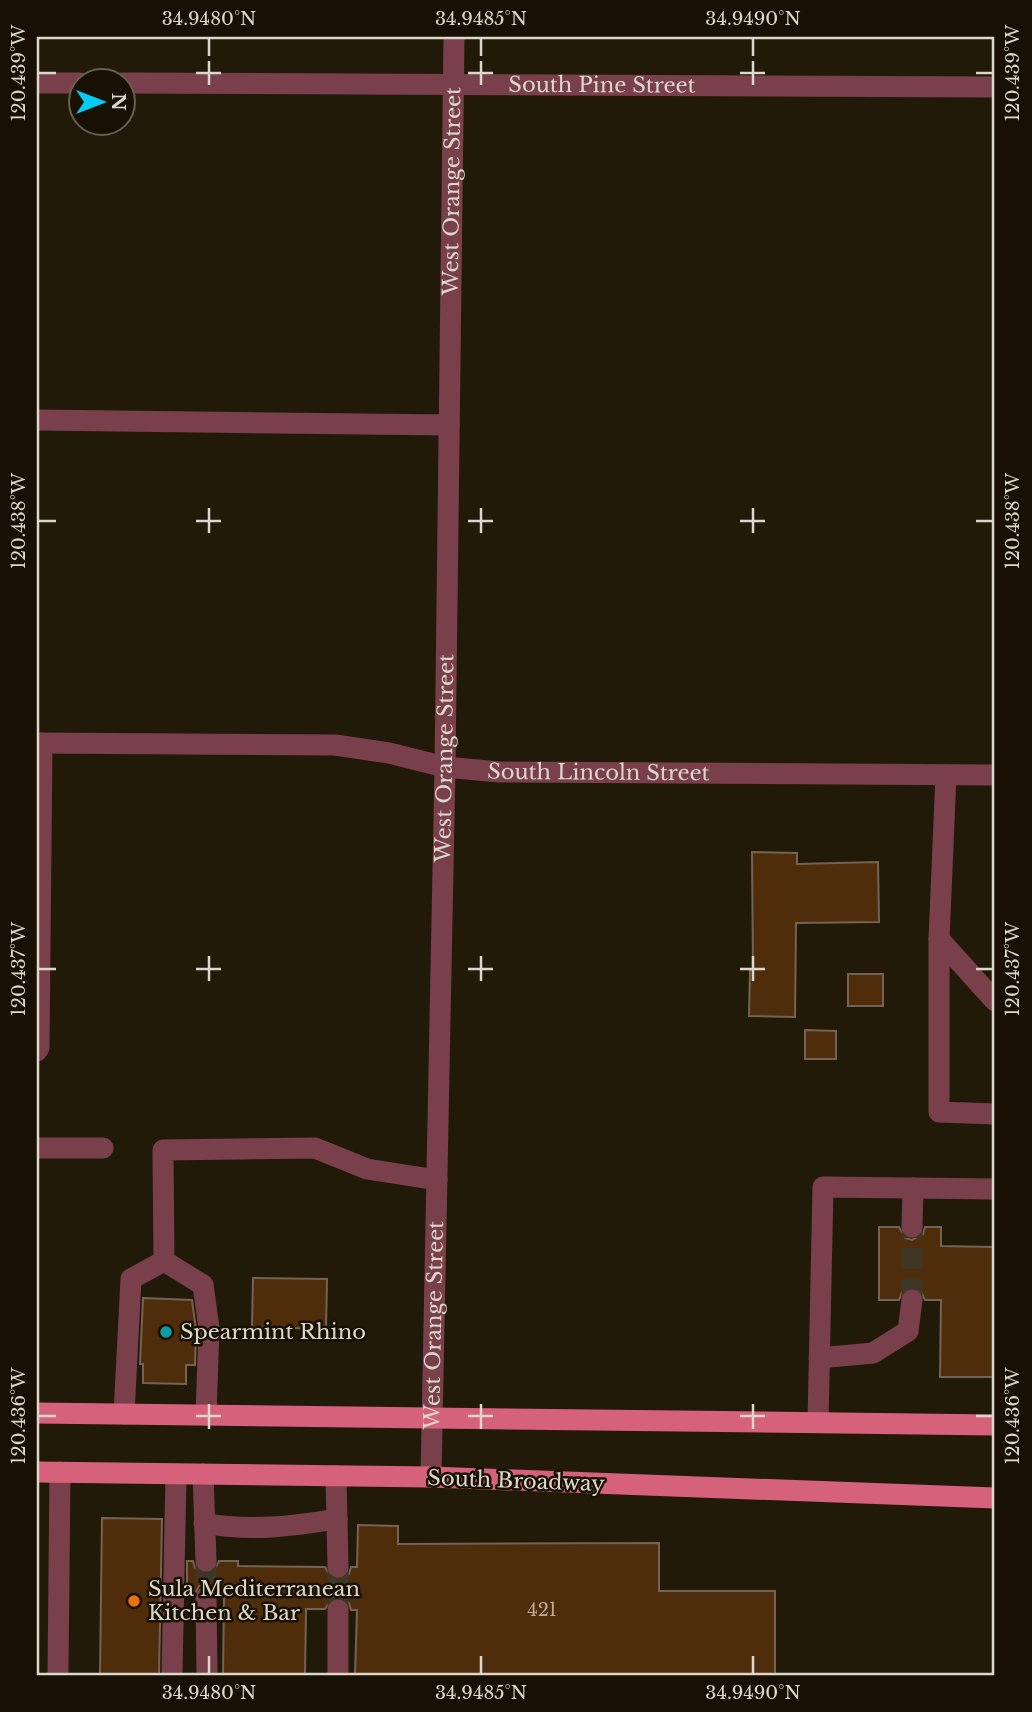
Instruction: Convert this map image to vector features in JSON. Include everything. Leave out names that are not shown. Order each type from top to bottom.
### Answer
[{"type":"main road","points":[[37,1413],[995,1424]]},
{"type":"main road","name":"South Broadway","points":[[37,1472],[430,1477],[995,1498]]},
{"type":"street","name":"West Orange Street","points":[[430,1477],[445,767],[454,37]]},
{"type":"street","points":[[37,83],[66,83]]},
{"type":"street","name":"South Pine Street","points":[[136,83],[995,87]]},
{"type":"street","points":[[37,420],[449,425]]},
{"type":"street","points":[[37,1051],[39,743]]},
{"type":"street","name":"South Lincoln Street","points":[[39,743],[335,745],[389,753],[445,767],[499,772],[995,775]]},
{"type":"street","points":[[946,775],[939,939],[939,1112],[995,1114]]},
{"type":"street","points":[[939,939],[995,1001]]},
{"type":"street","points":[[37,1148],[103,1148]]},
{"type":"street","points":[[164,1261],[163,1150],[315,1148],[367,1169],[436,1180]]},
{"type":"street","points":[[818,1422],[823,1187],[995,1189]]},
{"type":"street","points":[[912,1227],[913,1188]]},
{"type":"street","points":[[124,1414],[131,1279],[164,1261]]},
{"type":"street","points":[[164,1261],[203,1285],[209,1328],[206,1415]]},
{"type":"street","points":[[819,1358],[873,1353],[885,1346],[908,1331],[912,1300]]},
{"type":"street","points":[[58,1675],[60,1472]]},
{"type":"street","points":[[172,1675],[177,1474]]},
{"type":"street","points":[[203,1474],[206,1561]]},
{"type":"street","points":[[336,1476],[338,1567]]},
{"type":"street","points":[[204,1523],[228,1528],[289,1527],[337,1519]]},
{"type":"street","points":[[206,1597],[207,1675]]},
{"type":"street","points":[[338,1609],[338,1675]]},
{"type":"building","points":[[752,852],[797,853],[797,864],[878,862],[879,922],[796,923],[795,1017],[749,1016],[750,970],[753,970]]},
{"type":"building","points":[[848,974],[883,974],[883,1006],[848,1006]]},
{"type":"building","points":[[805,1030],[836,1031],[836,1059],[805,1059]]},
{"type":"building","points":[[879,1227],[899,1227],[905,1238],[912,1240],[923,1234],[925,1227],[941,1227],[941,1246],[995,1247],[995,1377],[940,1377],[941,1300],[925,1300],[920,1290],[913,1287],[902,1292],[899,1300],[879,1300]]},
{"type":"building","points":[[253,1278],[327,1279],[326,1329],[252,1327]]},
{"type":"building","name":"Spearmint Rhino","points":[[143,1298],[192,1300],[196,1329],[195,1365],[186,1365],[186,1384],[143,1383],[143,1364],[140,1364]]},
{"type":"building","points":[[102,1518],[162,1519],[159,1675],[100,1675]]},
{"type":"building","points":[[358,1525],[398,1526],[398,1544],[659,1543],[659,1591],[775,1591],[775,1675],[355,1675],[357,1610],[351,1610],[349,1603],[339,1597],[331,1599],[325,1609],[306,1609],[305,1675],[223,1675],[224,1597],[219,1597],[217,1590],[207,1584],[199,1586],[193,1597],[187,1597],[187,1561],[193,1561],[195,1568],[206,1574],[213,1572],[219,1561],[238,1561],[238,1566],[325,1567],[331,1578],[339,1580],[349,1574],[351,1567],[357,1567]]},
{"type":"tunnel","points":[[912,1227],[912,1300]]},
{"type":"tunnel","points":[[206,1561],[206,1597]]},
{"type":"tunnel","points":[[338,1567],[338,1610]]},
{"type":"place","name":"Spearmint Rhino","points":[[166,1332]]},
{"type":"place","name":"Sula Mediterranean Kitchen & Bar","points":[[134,1601]]}]
